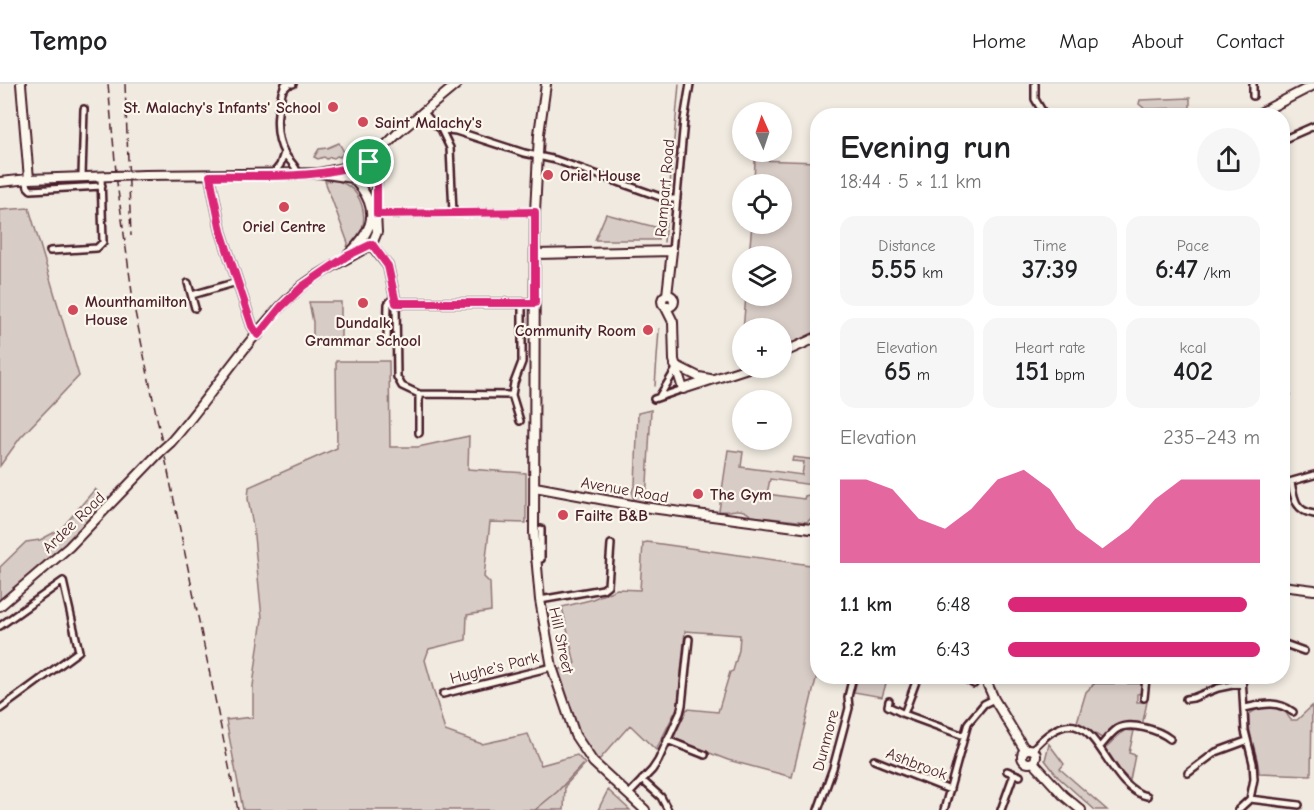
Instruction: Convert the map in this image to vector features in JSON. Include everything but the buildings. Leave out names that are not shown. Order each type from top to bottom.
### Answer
[{"type":"main road","points":[[21,84],[28,179]]},
{"type":"main road","points":[[369,162],[423,111],[457,84]]},
{"type":"main road","points":[[366,235],[388,266],[395,300],[535,303],[535,212],[540,117],[546,84]]},
{"type":"main road","points":[[1269,108],[1314,85]]},
{"type":"main road","points":[[0,182],[82,176],[319,173],[369,162],[377,169],[378,177],[375,195],[377,232],[372,244],[347,256]]},
{"type":"main road","points":[[353,178],[356,165]]},
{"type":"main road","points":[[319,173],[353,178],[360,186],[371,210],[370,226],[366,235],[347,256]]},
{"type":"main road","points":[[210,176],[221,231],[252,326],[258,335]]},
{"type":"main road","points":[[360,186],[371,186],[378,177]]},
{"type":"main road","points":[[536,254],[672,251]]},
{"type":"main road","name":"Rampart Road","points":[[672,251],[667,295],[663,297],[662,302],[670,306],[676,367]]},
{"type":"main road","name":"Ardee Road","points":[[0,606],[77,540],[171,442],[213,387],[281,307],[303,286],[347,256]]},
{"type":"main road","name":"Hill Street","points":[[535,303],[535,560],[552,667],[565,710],[577,738],[593,762],[641,809]]},
{"type":"main road","points":[[792,349],[810,341]]},
{"type":"main road","points":[[676,367],[711,380]]},
{"type":"main road","points":[[676,367],[683,389],[732,373]]},
{"type":"main road","points":[[535,471],[543,484],[552,490]]},
{"type":"main road","name":"Avenue Road","points":[[535,487],[643,507],[810,529]]},
{"type":"main road","points":[[1290,587],[1314,590]]},
{"type":"main road","points":[[987,684],[994,699],[1029,750],[1036,755],[1033,762],[1063,795],[1081,810]]},
{"type":"street","points":[[293,84],[284,87],[279,105],[278,129],[284,153],[297,169],[298,174]]},
{"type":"street","name":"Rampart Road","points":[[672,251],[671,199],[690,84]]},
{"type":"street","points":[[1035,84],[1035,99],[1040,108]]},
{"type":"street","points":[[1253,84],[1253,96]]},
{"type":"street","points":[[82,176],[84,109]]},
{"type":"street","points":[[423,111],[441,129],[450,148],[453,213]]},
{"type":"street","points":[[1290,136],[1314,126]]},
{"type":"street","points":[[441,129],[456,131],[524,153],[538,155],[671,199]]},
{"type":"street","points":[[271,175],[280,165],[284,153]]},
{"type":"street","points":[[50,251],[101,246],[103,242],[101,176]]},
{"type":"street","points":[[28,179],[28,188],[31,190],[102,186]]},
{"type":"street","points":[[377,214],[535,212]]},
{"type":"street","points":[[192,295],[237,282]]},
{"type":"street","points":[[188,283],[195,308]]},
{"type":"street","points":[[381,342],[387,341],[388,304],[395,300],[398,382],[402,386],[419,394],[512,395]]},
{"type":"street","points":[[520,421],[512,395],[522,362],[522,303]]},
{"type":"street","points":[[676,367],[672,377],[657,398],[683,389]]},
{"type":"street","points":[[419,394],[419,433]]},
{"type":"street","points":[[1313,513],[1305,512],[1296,504],[1291,482],[1314,475]]},
{"type":"street","points":[[535,560],[541,559],[541,529]]},
{"type":"street","points":[[540,600],[603,589],[608,585],[611,544]]},
{"type":"street","points":[[0,626],[63,581],[79,651],[0,710]]},
{"type":"street","points":[[628,795],[658,761],[682,705],[689,639]]},
{"type":"street","points":[[1290,644],[1304,651]]},
{"type":"street","name":"Hughe's Park","points":[[443,694],[552,667]]},
{"type":"street","name":"Dunmore","points":[[818,810],[833,768],[849,708],[848,697],[851,684]]},
{"type":"street","points":[[904,714],[915,684]]},
{"type":"street","points":[[1144,698],[1145,684]]},
{"type":"street","points":[[1186,699],[1193,699],[1230,684]]},
{"type":"street","points":[[1238,810],[1250,799],[1253,790],[1253,763],[1246,741],[1242,684]]},
{"type":"street","name":"Ashbrook","points":[[944,810],[964,736],[974,715],[984,704],[994,699]]},
{"type":"street","points":[[889,701],[888,706],[904,714],[964,736]]},
{"type":"street","points":[[1245,708],[1274,704],[1284,705],[1293,712]]},
{"type":"street","points":[[1029,750],[1062,725],[1071,725],[1081,730],[1100,747],[1125,782],[1136,792],[1147,796]]},
{"type":"street","points":[[1100,747],[1119,728],[1127,726],[1156,732],[1170,739]]},
{"type":"street","points":[[668,740],[705,755]]},
{"type":"street","points":[[1188,773],[1216,752],[1246,741]]},
{"type":"street","name":"Ashbrook","points":[[874,760],[950,790]]},
{"type":"street","points":[[1002,810],[1017,775],[1007,771]]},
{"type":"street","points":[[642,780],[661,797],[668,810]]},
{"type":"street","points":[[1250,799],[1299,805]]},
{"type":"shaded area","points":[[1190,98],[1190,108],[1144,108],[1139,104],[1140,100]]},
{"type":"shaded area","points":[[339,143],[344,152],[340,157],[318,159],[314,157],[319,149]]},
{"type":"shaded area","points":[[755,162],[810,162],[810,334],[792,343],[792,318],[744,318],[745,306],[792,306],[792,246],[750,246],[751,234],[792,234],[792,174],[754,174]]},
{"type":"shaded area","points":[[325,181],[338,181],[349,186],[357,195],[362,206],[364,217],[362,229],[357,240],[347,248],[348,243]]},
{"type":"shaded area","points":[[29,208],[79,376],[20,438],[0,466],[0,210]]},
{"type":"shaded area","points":[[606,214],[659,228],[658,240],[595,240]]},
{"type":"shaded area","points":[[309,302],[341,302],[341,340],[313,340],[313,322]]},
{"type":"shaded area","points":[[336,361],[389,361],[390,447],[418,447],[469,436],[468,469],[526,473],[526,523],[490,522],[484,577],[490,583],[491,611],[467,615],[466,640],[429,649],[425,660],[445,731],[482,744],[528,734],[541,765],[577,755],[585,764],[565,786],[564,810],[243,810],[226,720],[253,717],[253,686],[262,618],[253,526],[248,499],[249,487],[337,448]]},
{"type":"shaded area","points":[[651,410],[646,502],[636,501],[632,493],[635,484],[638,413]]},
{"type":"shaded area","points":[[728,450],[743,452],[741,467],[802,475],[804,462],[792,461],[793,457],[810,459],[810,485],[770,479],[767,494],[804,499],[809,495],[810,519],[807,522],[751,516],[739,510],[719,511]]},
{"type":"shaded area","points":[[95,489],[107,501],[82,530],[0,600],[0,567],[26,542],[40,540],[61,529]]},
{"type":"shaded area","points":[[643,543],[810,565],[810,684],[815,684],[792,777],[728,760],[673,739],[687,709],[718,712],[739,650],[740,635],[685,631],[678,706],[656,750],[630,725],[599,760],[591,753],[578,732],[558,670],[575,664],[562,607],[590,600],[617,589],[640,590]]},
{"type":"shaded area","points":[[856,684],[886,684],[882,697],[854,692]]},
{"type":"shaded area","points":[[1094,684],[1143,684],[1142,693],[1137,694],[1137,702],[1147,702],[1142,726],[1120,725],[1103,739],[1077,722],[1086,692]]},
{"type":"shaded area","points":[[1277,706],[1285,711],[1291,720],[1297,720],[1312,706],[1311,775],[1259,773],[1249,714],[1262,708]]},
{"type":"shaded area","points":[[1125,730],[1134,731],[1129,753],[1135,755],[1130,780],[1122,773],[1105,748]]},
{"type":"shaded area","points":[[1049,744],[1064,764],[1060,769],[1107,810],[1095,810],[1058,777],[1045,760]]},
{"type":"shaded area","points":[[608,790],[630,810],[598,810]]},
{"type":"waterway","points":[[669,196],[679,84]]},
{"type":"waterway","points":[[664,242],[668,201]]},
{"type":"waterway","points":[[655,386],[659,329]]},
{"type":"waterway","points":[[535,810],[557,792],[582,765]]},
{"type":"railway","points":[[108,84],[117,183],[134,307],[238,810]]},
{"type":"railway","points":[[125,84],[131,236]]},
{"type":"place","name":"St. Malachy's Infants' School","points":[[333,107]]},
{"type":"place","name":"Saint Malachy's","points":[[363,122]]},
{"type":"place","name":"Oriel House","points":[[548,175]]},
{"type":"place","name":"Oriel Centre","points":[[284,207]]},
{"type":"place","name":"Dundalk Grammar School","points":[[363,303]]},
{"type":"place","name":"Mounthamilton House","points":[[73,310]]},
{"type":"place","name":"Community Room","points":[[648,330]]},
{"type":"place","name":"The Gym","points":[[698,494]]},
{"type":"place","name":"Failte B&B","points":[[563,515]]},
{"type":"route","points":[[369,162],[375,166],[378,173],[375,195],[377,214],[535,212],[535,303],[396,303],[388,266],[372,244],[347,256],[303,286],[281,307],[258,335],[252,326],[222,234],[210,176],[319,173],[369,162]]}]
